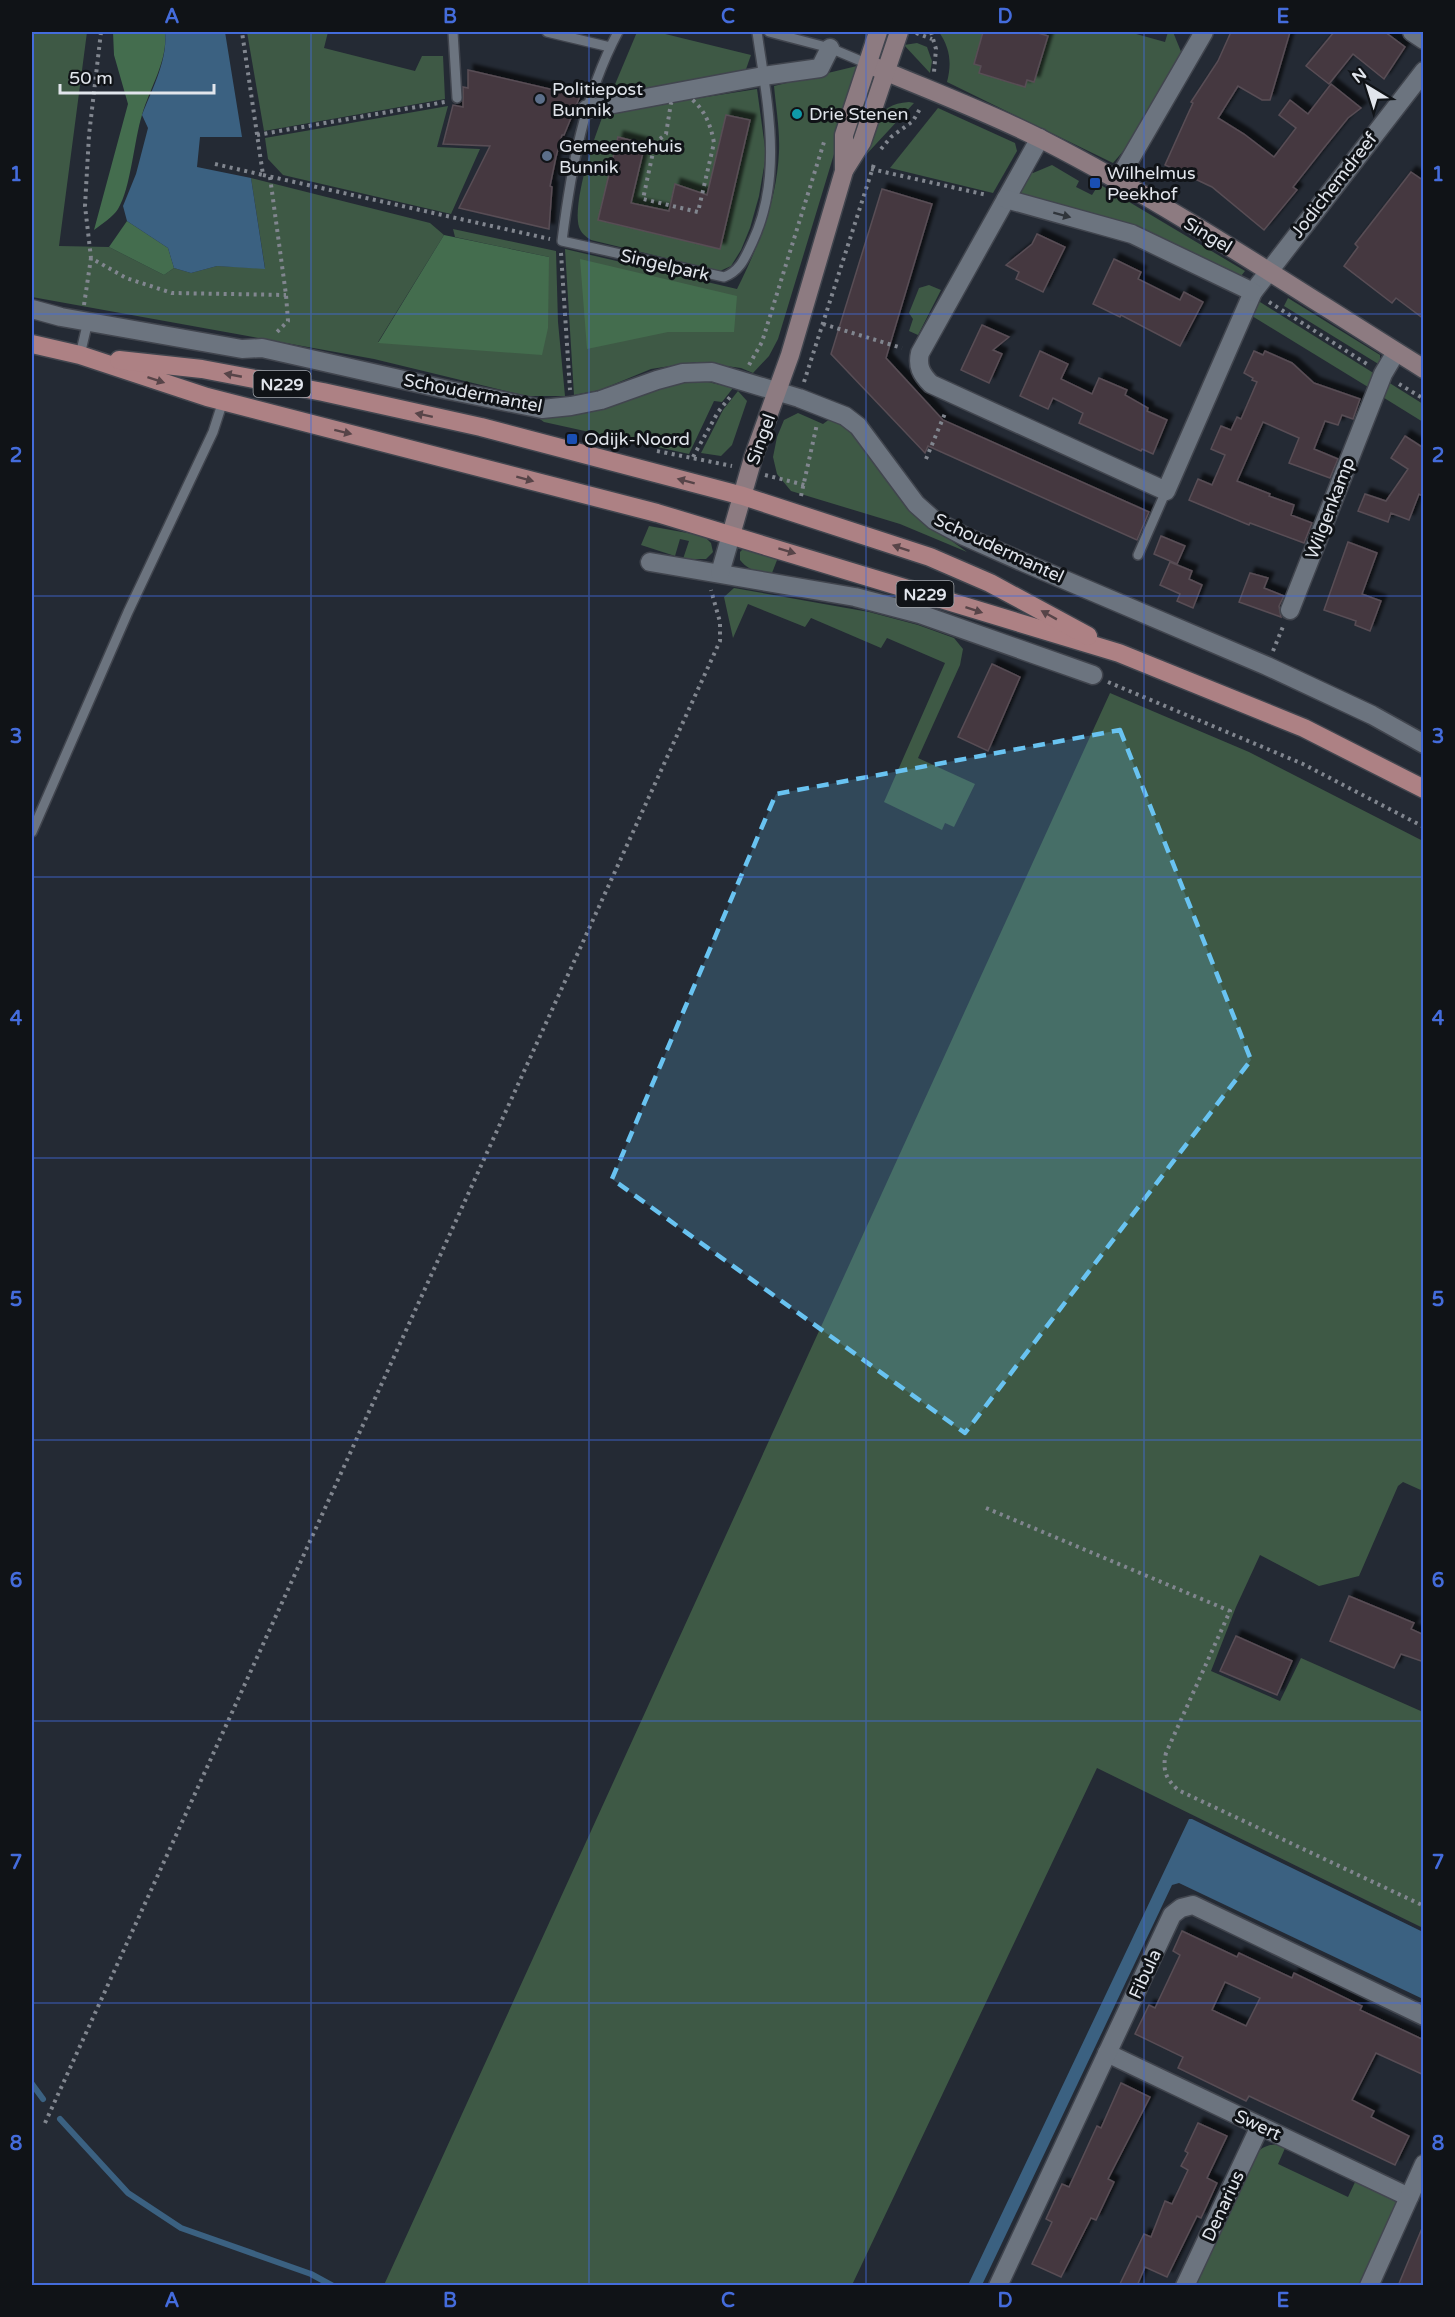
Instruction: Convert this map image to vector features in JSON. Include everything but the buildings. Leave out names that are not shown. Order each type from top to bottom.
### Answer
[{"type":"main road","name":"Schoudermantel","points":[[32,344],[80,356],[223,401],[731,535],[1119,653],[1304,728],[1424,789]]},
{"type":"main road","name":"Schoudermantel","points":[[80,356],[202,369],[323,392],[481,427],[743,496],[940,562],[990,583],[1119,653]]},
{"type":"street","name":"Singel","points":[[844,171],[844,135],[878,32]]},
{"type":"street","name":"Singel","points":[[731,535],[750,471],[778,392],[844,171],[862,142],[899,32]]},
{"type":"street","points":[[1118,180],[1201,32]]},
{"type":"street","points":[[1412,32],[1424,40]]},
{"type":"street","points":[[587,109],[763,76],[820,68],[830,48]]},
{"type":"street","name":"Singel","points":[[868,64],[1040,138],[1118,180],[1424,369]]},
{"type":"street","name":"Jodichemdreef","points":[[1268,271],[1424,71]]},
{"type":"street","points":[[1040,138],[920,352],[918,361],[923,377],[931,384],[1166,491],[1253,292],[1268,271]]},
{"type":"street","name":"Singel","points":[[1006,199],[1132,234],[1253,292]]},
{"type":"street","name":"Schoudermantel","points":[[32,309],[85,321],[242,349],[262,348],[542,409],[601,400],[683,373],[712,372],[799,398],[845,416],[858,426],[916,504],[934,520],[1025,563],[1267,666],[1372,715],[1424,744]]},
{"type":"street","name":"Wilgenkamp","points":[[1290,610],[1383,374],[1396,352]]},
{"type":"street","points":[[714,572],[731,535]]},
{"type":"street","points":[[650,562],[830,592],[920,614],[1093,675]]},
{"type":"street","name":"Fibula","points":[[1006,2283],[1107,2053],[1172,1915],[1181,1908],[1193,1905],[1424,2016]]},
{"type":"street","name":"Swert","points":[[1107,2053],[1409,2197]]},
{"type":"street","name":"Denarius","points":[[1185,2286],[1260,2126]]},
{"type":"street","points":[[1369,2286],[1424,2164]]},
{"type":"lane","points":[[453,32],[457,98]]},
{"type":"lane","points":[[546,32],[610,47]]},
{"type":"lane","points":[[562,241],[576,150],[587,109],[610,47],[618,32]]},
{"type":"lane","name":"Singelpark","points":[[562,241],[714,276],[724,277],[740,267],[754,238],[768,192],[771,167],[771,138],[757,32]]},
{"type":"lane","points":[[769,32],[807,36],[868,64]]},
{"type":"lane","points":[[80,356],[85,321]]},
{"type":"lane","points":[[32,832],[128,612],[213,432],[223,401]]},
{"type":"lane","points":[[1138,555],[1166,491]]},
{"type":"path","points":[[85,321],[91,258],[85,206],[89,135],[101,32]]},
{"type":"path","points":[[242,32],[263,175]]},
{"type":"path","points":[[912,32],[932,39]]},
{"type":"path","points":[[880,150],[891,137],[913,121],[928,90],[937,59],[931,32]]},
{"type":"path","points":[[680,92],[700,106],[714,143],[698,212],[643,199],[655,143],[666,134],[671,103],[680,92]]},
{"type":"path","points":[[257,135],[444,103],[457,98]]},
{"type":"path","points":[[693,458],[718,412],[740,381],[762,342],[827,131]]},
{"type":"path","points":[[799,398],[871,169],[876,160]]},
{"type":"path","points":[[215,164],[562,241],[571,406]]},
{"type":"path","points":[[871,169],[1006,199]]},
{"type":"path","points":[[262,348],[288,321],[270,176]]},
{"type":"path","points":[[91,258],[126,278],[172,293],[286,295]]},
{"type":"path","points":[[1253,292],[1424,399]]},
{"type":"path","points":[[823,324],[920,352]]},
{"type":"path","points":[[926,459],[954,394]]},
{"type":"path","points":[[649,449],[805,485]]},
{"type":"path","points":[[45,2123],[720,641],[720,622],[710,586],[714,572]]},
{"type":"path","points":[[1267,666],[1290,610]]},
{"type":"path","points":[[1093,675],[1304,764],[1424,827]]},
{"type":"path","points":[[986,1508],[1230,1611],[1166,1753],[1163,1765],[1170,1782],[1178,1790],[1424,1906]]},
{"type":"highlighted area","points":[[1120,730],[1251,1060],[965,1433],[612,1179],[776,794]]},
{"type":"green space","points":[[32,32],[87,32],[59,246],[109,247],[164,275],[174,268],[191,273],[217,266],[265,268],[251,178],[430,223],[444,235],[378,342],[549,257],[455,237],[453,229],[556,251],[558,322],[565,396],[527,396],[374,359],[32,297]]},
{"type":"green space","points":[[113,32],[165,32],[165,43],[161,64],[142,115],[122,200],[113,215],[94,230],[128,104],[114,55]]},
{"type":"green space","points":[[247,32],[328,32],[324,48],[415,71],[422,56],[443,56],[445,99],[264,131]]},
{"type":"green space","points":[[637,32],[657,32],[751,55],[745,72],[611,94]]},
{"type":"green space","points":[[939,32],[1129,32],[1165,42],[1168,32],[1173,32],[1182,54],[1125,149],[1113,163],[947,82],[949,56],[946,44]]},
{"type":"green space","points":[[917,43],[927,47],[932,61],[930,73],[904,45]]},
{"type":"green space","points":[[861,65],[778,339],[769,356],[753,373],[741,368],[696,362],[651,369],[600,390],[574,395],[565,249],[737,289],[759,240],[775,188],[779,144],[774,86]]},
{"type":"green space","points":[[757,89],[766,155],[759,196],[750,228],[731,266],[720,271],[591,240],[582,233],[578,216],[581,187],[604,113]]},
{"type":"green space","points":[[914,103],[863,158],[872,129],[881,113],[897,104]]},
{"type":"green space","points":[[448,106],[437,147],[480,149],[451,214],[283,175],[268,159],[265,138]]},
{"type":"green space","points":[[938,108],[1015,143],[1017,151],[993,193],[890,168]]},
{"type":"green space","points":[[1052,165],[1079,181],[1076,187],[1092,195],[1099,184],[1245,271],[1241,276],[1237,276],[1019,194],[1030,172],[1033,173]]},
{"type":"green space","points":[[127,221],[168,248],[174,268],[164,275],[109,247]]},
{"type":"green space","points":[[444,235],[549,257],[548,328],[542,355],[378,343]]},
{"type":"green space","points":[[580,259],[737,296],[734,332],[668,332],[587,349]]},
{"type":"green space","points":[[929,285],[941,290],[918,335],[909,331],[913,319],[909,313],[919,288]]},
{"type":"green space","points":[[1288,298],[1380,355],[1380,365],[1284,306]]},
{"type":"green space","points":[[1260,302],[1375,374],[1368,387],[1252,316]]},
{"type":"green space","points":[[700,380],[733,388],[722,402],[714,401],[689,454],[544,422],[537,417],[574,414],[664,386]]},
{"type":"green space","points":[[1388,382],[1423,404],[1423,422],[1381,396]]},
{"type":"green space","points":[[738,391],[747,401],[732,445],[721,456],[701,453],[723,410]]},
{"type":"green space","points":[[798,413],[823,424],[831,418],[850,431],[910,511],[967,552],[900,524],[791,491],[777,474],[773,457],[777,437],[784,420]]},
{"type":"green space","points":[[649,526],[704,536],[711,543],[713,552],[706,559],[683,559],[689,541],[680,539],[675,556],[641,545]]},
{"type":"green space","points":[[744,548],[779,555],[772,573],[758,572],[743,563],[740,560],[740,552]]},
{"type":"green space","points":[[734,588],[869,612],[918,625],[954,638],[963,649],[960,665],[918,758],[975,784],[954,827],[945,823],[942,830],[884,802],[945,663],[887,638],[881,648],[811,618],[805,627],[748,604],[733,638],[724,597]]},
{"type":"green space","points":[[1110,693],[1249,752],[1423,841],[1423,1491],[1403,1482],[1398,1486],[1359,1576],[1319,1586],[1260,1555],[1236,1607],[1211,1671],[1280,1701],[1301,1658],[1423,1712],[1423,1928],[1097,1768],[852,2285],[384,2285]]},
{"type":"green space","points":[[1279,2144],[1286,2146],[1278,2164],[1348,2197],[1356,2180],[1399,2202],[1362,2285],[1194,2286],[1254,2158],[1264,2147]]},
{"type":"water","points":[[165,32],[225,32],[242,137],[200,137],[197,167],[251,178],[265,269],[217,266],[191,273],[174,268],[168,248],[127,221],[123,206],[136,174],[148,128],[142,115],[162,64]]},
{"type":"water","points":[[1189,1819],[1423,1932],[1423,1999],[1179,1883],[1172,1885],[982,2285],[968,2285]]},
{"type":"waterway","points":[[32,2084],[43,2099]]},
{"type":"waterway","points":[[60,2119],[128,2193],[181,2228],[311,2274],[333,2286]]},
{"type":"place","name":"Politiepost Bunnik","points":[[540,99]]},
{"type":"place","name":"Drie Stenen","points":[[797,114]]},
{"type":"place","name":"Gemeentehuis Bunnik","points":[[547,156]]},
{"type":"place","name":"Wilhelmus Peekhof","points":[[1095,183]]},
{"type":"place","name":"Odijk-Noord","points":[[572,439]]}]
